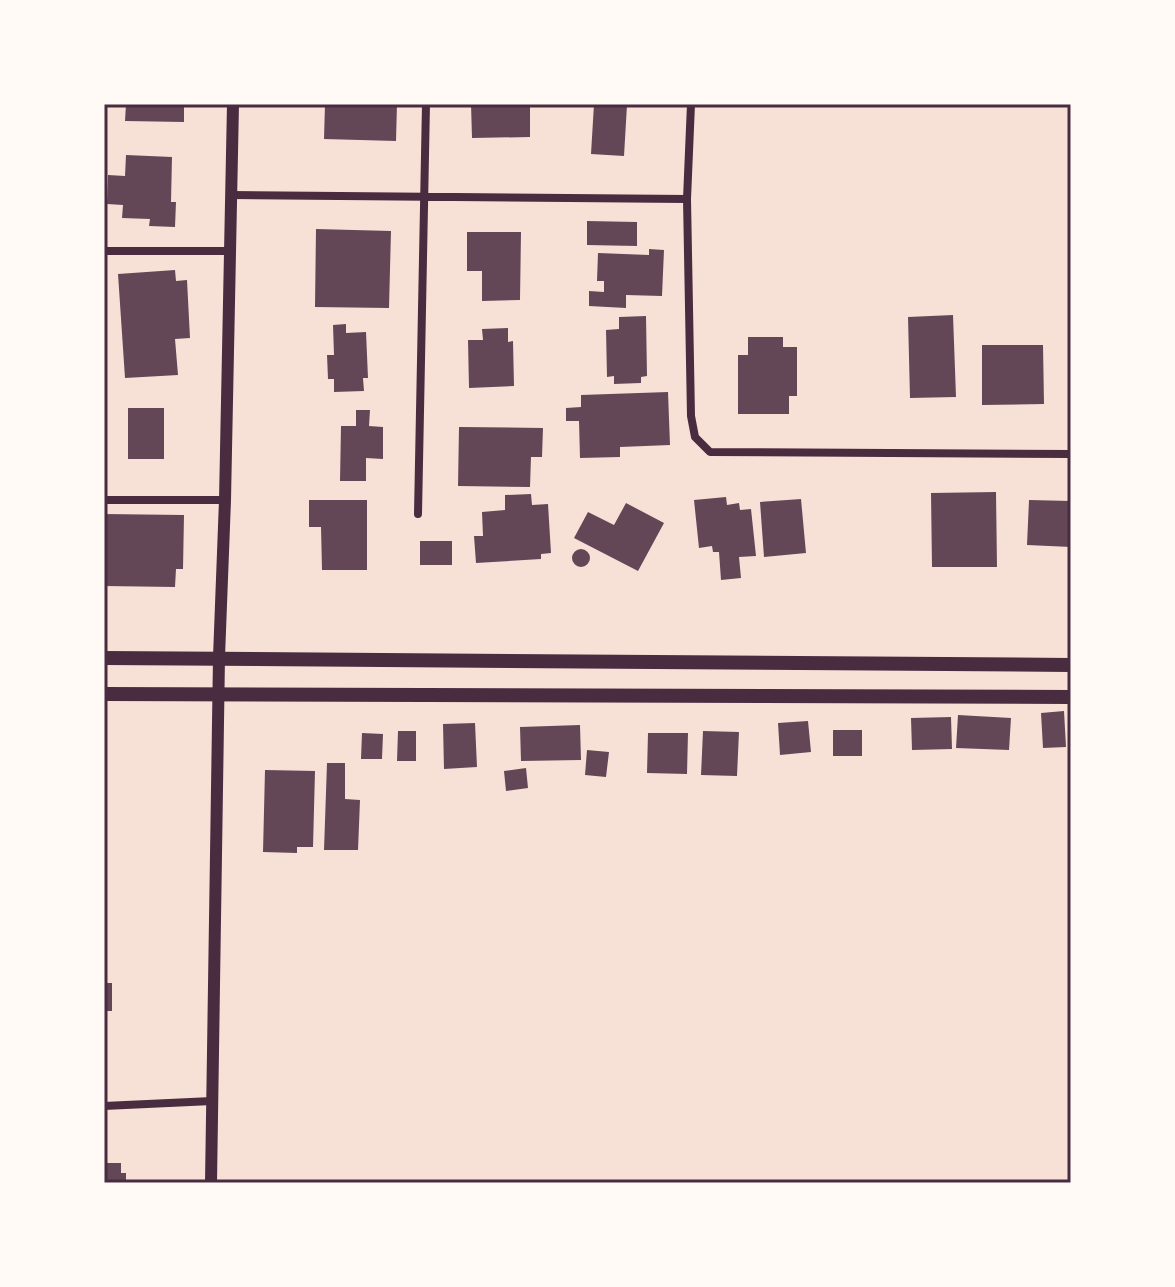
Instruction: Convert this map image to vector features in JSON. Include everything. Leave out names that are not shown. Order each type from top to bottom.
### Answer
[{"type":"main road","points":[[104,658],[1071,665]]},
{"type":"main road","points":[[104,694],[1071,697]]},
{"type":"street","points":[[211,1183],[218,694],[233,104]]},
{"type":"street","points":[[418,514],[426,104]]},
{"type":"street","points":[[691,104],[687,199],[691,416],[695,437],[710,452],[1071,454]]},
{"type":"street","points":[[231,195],[687,199]]},
{"type":"street","points":[[104,251],[230,251]]},
{"type":"street","points":[[104,500],[225,500]]},
{"type":"street","points":[[104,1106],[212,1101]]},
{"type":"building","points":[[126,104],[184,104],[184,122],[125,121]]},
{"type":"building","points":[[325,104],[397,104],[396,141],[324,139]]},
{"type":"building","points":[[471,104],[530,104],[530,137],[472,138]]},
{"type":"building","points":[[594,104],[627,105],[624,156],[591,154]]},
{"type":"building","points":[[126,155],[172,157],[171,202],[176,202],[175,227],[149,226],[150,219],[122,218],[123,205],[107,204],[108,175],[125,176]]},
{"type":"building","points":[[587,221],[637,222],[637,246],[587,245]]},
{"type":"building","points":[[316,229],[391,231],[389,308],[315,307]]},
{"type":"building","points":[[467,232],[521,232],[520,300],[482,301],[482,271],[467,271]]},
{"type":"building","points":[[649,249],[664,250],[662,296],[626,295],[626,308],[589,306],[589,291],[604,292],[604,281],[597,281],[598,253],[649,255]]},
{"type":"building","points":[[175,270],[176,281],[187,280],[190,338],[175,339],[178,375],[125,378],[118,274]]},
{"type":"building","points":[[953,315],[956,397],[910,398],[908,317]]},
{"type":"building","points":[[646,316],[647,376],[641,377],[641,383],[614,384],[614,376],[607,377],[606,330],[619,329],[619,317]]},
{"type":"building","points":[[346,324],[346,333],[366,332],[368,378],[363,378],[364,391],[334,392],[334,379],[328,379],[327,355],[334,355],[333,325]]},
{"type":"building","points":[[508,328],[508,342],[513,341],[514,386],[469,388],[468,340],[483,340],[482,329]]},
{"type":"building","points":[[748,337],[783,337],[783,347],[797,347],[797,396],[789,396],[789,414],[738,414],[738,355],[748,355]]},
{"type":"building","points":[[982,345],[1043,345],[1044,404],[982,405]]},
{"type":"building","points":[[668,392],[670,445],[620,447],[620,457],[580,458],[579,421],[566,421],[566,408],[581,407],[581,395]]},
{"type":"building","points":[[128,408],[164,408],[164,459],[128,459]]},
{"type":"building","points":[[356,410],[370,410],[369,426],[383,427],[383,459],[366,458],[366,481],[340,481],[341,426],[356,426]]},
{"type":"building","points":[[459,427],[543,428],[542,457],[531,457],[530,487],[458,486]]},
{"type":"building","points":[[996,492],[997,567],[932,567],[931,493]]},
{"type":"building","points":[[531,494],[532,505],[548,504],[551,553],[541,554],[541,559],[476,563],[474,536],[483,536],[482,512],[505,510],[505,495]]},
{"type":"building","points":[[726,497],[727,505],[739,503],[740,510],[751,509],[756,556],[739,557],[741,578],[721,580],[719,552],[713,552],[712,546],[699,548],[694,500]]},
{"type":"building","points":[[801,499],[806,553],[764,557],[760,502]]},
{"type":"building","points":[[309,500],[367,500],[367,570],[322,570],[321,527],[309,527]]},
{"type":"building","points":[[1029,500],[1071,501],[1071,547],[1027,545]]},
{"type":"building","points":[[626,503],[664,523],[638,571],[574,538],[588,512],[614,525]]},
{"type":"building","points":[[104,514],[184,515],[183,569],[176,569],[175,587],[104,586]]},
{"type":"building","points":[[420,541],[452,541],[452,565],[420,565]]},
{"type":"building","points":[[581,549],[590,558],[581,567],[572,558]]},
{"type":"building","points":[[1064,711],[1066,747],[1043,748],[1041,713]]},
{"type":"building","points":[[958,715],[1011,718],[1009,750],[956,748]]},
{"type":"building","points":[[951,717],[952,749],[912,750],[911,718]]},
{"type":"building","points":[[808,721],[811,752],[780,755],[778,723]]},
{"type":"building","points":[[475,723],[477,767],[444,769],[443,724]]},
{"type":"building","points":[[580,725],[581,760],[521,761],[520,727]]},
{"type":"building","points":[[833,730],[862,730],[862,756],[833,756]]},
{"type":"building","points":[[398,731],[416,731],[416,761],[397,761]]},
{"type":"building","points":[[703,731],[739,732],[737,776],[701,775]]},
{"type":"building","points":[[362,733],[383,734],[382,759],[361,759]]},
{"type":"building","points":[[648,733],[688,733],[687,774],[647,773]]},
{"type":"building","points":[[587,750],[609,752],[606,777],[585,775]]},
{"type":"building","points":[[327,763],[345,763],[345,799],[360,800],[358,850],[324,850]]},
{"type":"building","points":[[526,768],[528,788],[506,791],[504,771]]},
{"type":"building","points":[[265,770],[315,771],[313,847],[297,847],[297,853],[263,852]]},
{"type":"building","points":[[104,983],[112,983],[112,1011],[104,1011]]},
{"type":"building","points":[[104,1163],[121,1163],[121,1173],[126,1173],[126,1183],[104,1183]]}]
